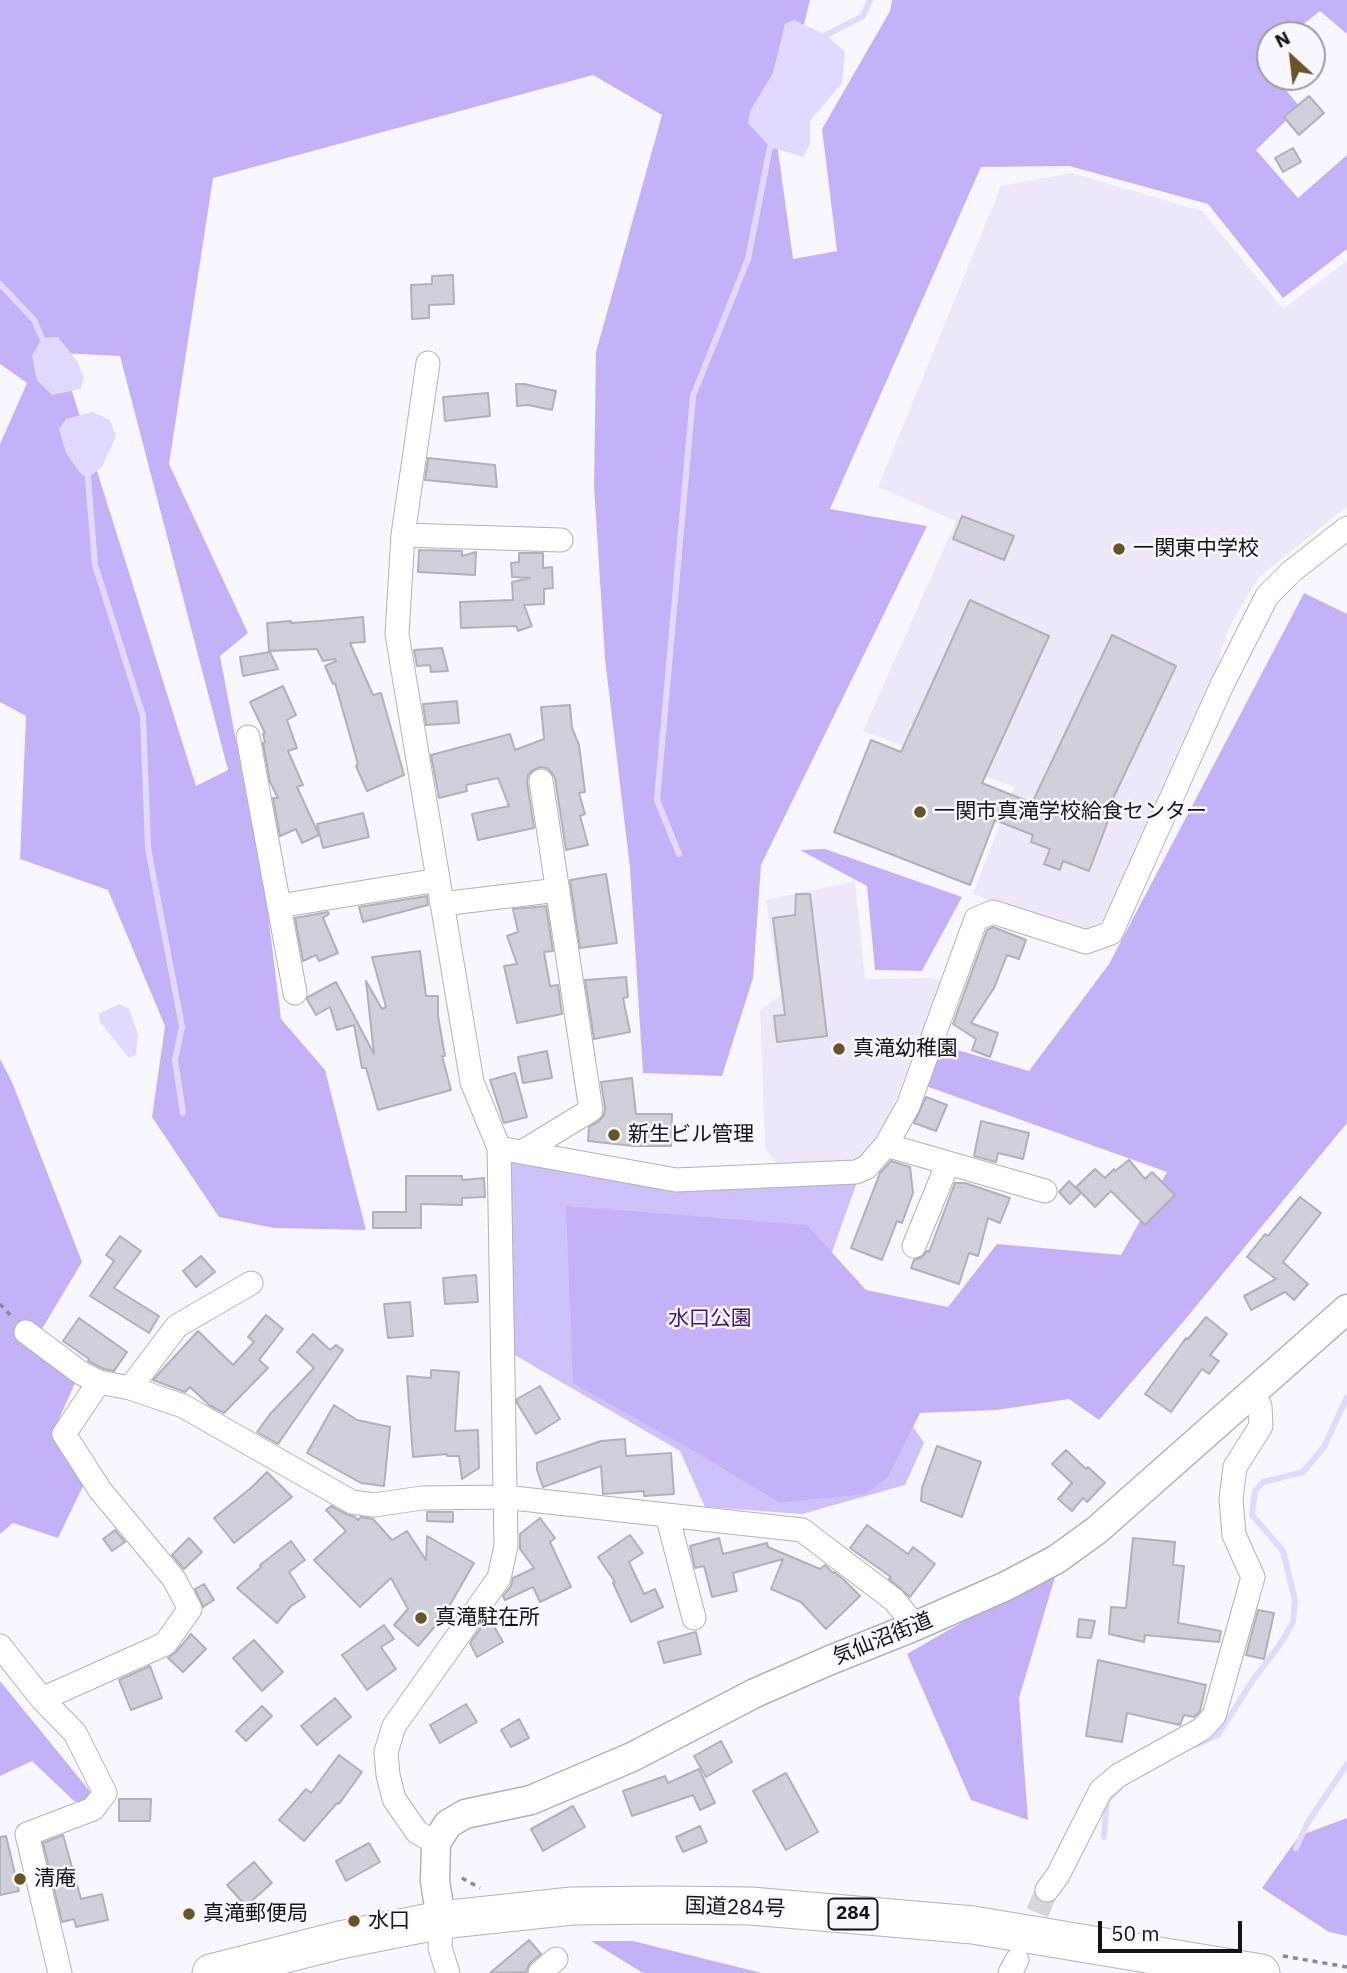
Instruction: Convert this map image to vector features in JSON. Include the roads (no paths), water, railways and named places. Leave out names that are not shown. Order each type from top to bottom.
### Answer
[{"type":"highway","name":"国道284号","points":[[211,1973],[254,1967],[340,1940],[441,1920],[572,1906],[751,1906],[973,1925],[1261,1973]]},
{"type":"street","points":[[428,363],[403,536],[397,634],[472,1082],[499,1148],[506,1546],[499,1578],[394,1726],[386,1752],[394,1798],[417,1832],[436,1843],[435,1881],[441,1920],[440,1948],[448,1973]]},
{"type":"street","points":[[499,1148],[676,1180],[856,1172],[867,1167],[886,1145],[908,1106],[976,919],[993,912],[1086,942],[1111,933],[1222,685],[1267,597],[1292,571],[1347,528]]},
{"type":"street","points":[[403,536],[561,540]]},
{"type":"street","points":[[248,737],[295,993]]},
{"type":"street","points":[[522,1152],[591,1110],[541,781]]},
{"type":"street","points":[[279,906],[438,880]]},
{"type":"street","points":[[442,904],[558,890]]},
{"type":"street","points":[[886,1145],[1045,1191]]},
{"type":"street","points":[[914,1246],[948,1163]]},
{"type":"street","points":[[130,1388],[177,1326],[251,1283]]},
{"type":"street","name":"気仙沼街道","points":[[436,1843],[448,1824],[465,1814],[531,1800],[632,1757],[755,1693],[1006,1586],[1057,1559],[1097,1530],[1347,1309]]},
{"type":"street","points":[[26,1332],[81,1373],[99,1382],[130,1388],[183,1406],[352,1502],[374,1505],[422,1498],[504,1497],[802,1530],[894,1600],[913,1627]]},
{"type":"street","points":[[42,1699],[165,1644],[190,1609],[174,1579],[100,1490],[64,1434],[99,1382]]},
{"type":"street","points":[[1047,1890],[1058,1875],[1101,1790],[1119,1775],[1202,1729],[1214,1716],[1253,1577],[1234,1535],[1231,1499],[1236,1467],[1261,1426],[1260,1406],[1252,1393]]},
{"type":"street","points":[[667,1515],[694,1618]]},
{"type":"street","points":[[0,1646],[42,1699],[75,1733],[105,1793],[93,1809],[27,1834],[60,1973]]},
{"type":"waterway","points":[[826,35],[863,16],[870,0]]},
{"type":"waterway","points":[[679,854],[657,800],[693,396],[748,259],[770,147]]},
{"type":"waterway","points":[[0,284],[34,320],[42,338]]},
{"type":"waterway","points":[[88,478],[95,565],[143,716],[148,848],[182,1027],[175,1060],[183,1113]]},
{"type":"waterway","points":[[1196,1745],[1218,1735],[1293,1622],[1295,1600],[1283,1551],[1252,1515],[1255,1491],[1263,1482],[1303,1472],[1324,1447],[1347,1397]]},
{"type":"waterway","points":[[1296,1848],[1308,1822],[1347,1764]]},
{"type":"waterway","points":[[1104,1837],[1107,1801],[1120,1788]]},
{"type":"tunnel","points":[[1024,1944],[1047,1890]]},
{"type":"place","name":"一関東中学校","points":[[1119,549]]},
{"type":"place","name":"一関市真滝学校給食センター","points":[[920,812]]},
{"type":"place","name":"真滝幼稚園","points":[[839,1049]]},
{"type":"place","name":"新生ビル管理","points":[[614,1135]]},
{"type":"place","name":"真滝駐在所","points":[[421,1618]]},
{"type":"place","name":"清庵","points":[[20,1879]]},
{"type":"place","name":"真滝郵便局","points":[[189,1914]]},
{"type":"place","name":"水口","points":[[354,1921]]},
{"type":"park label","name":"水口公園","points":[[710,1319]]}]
